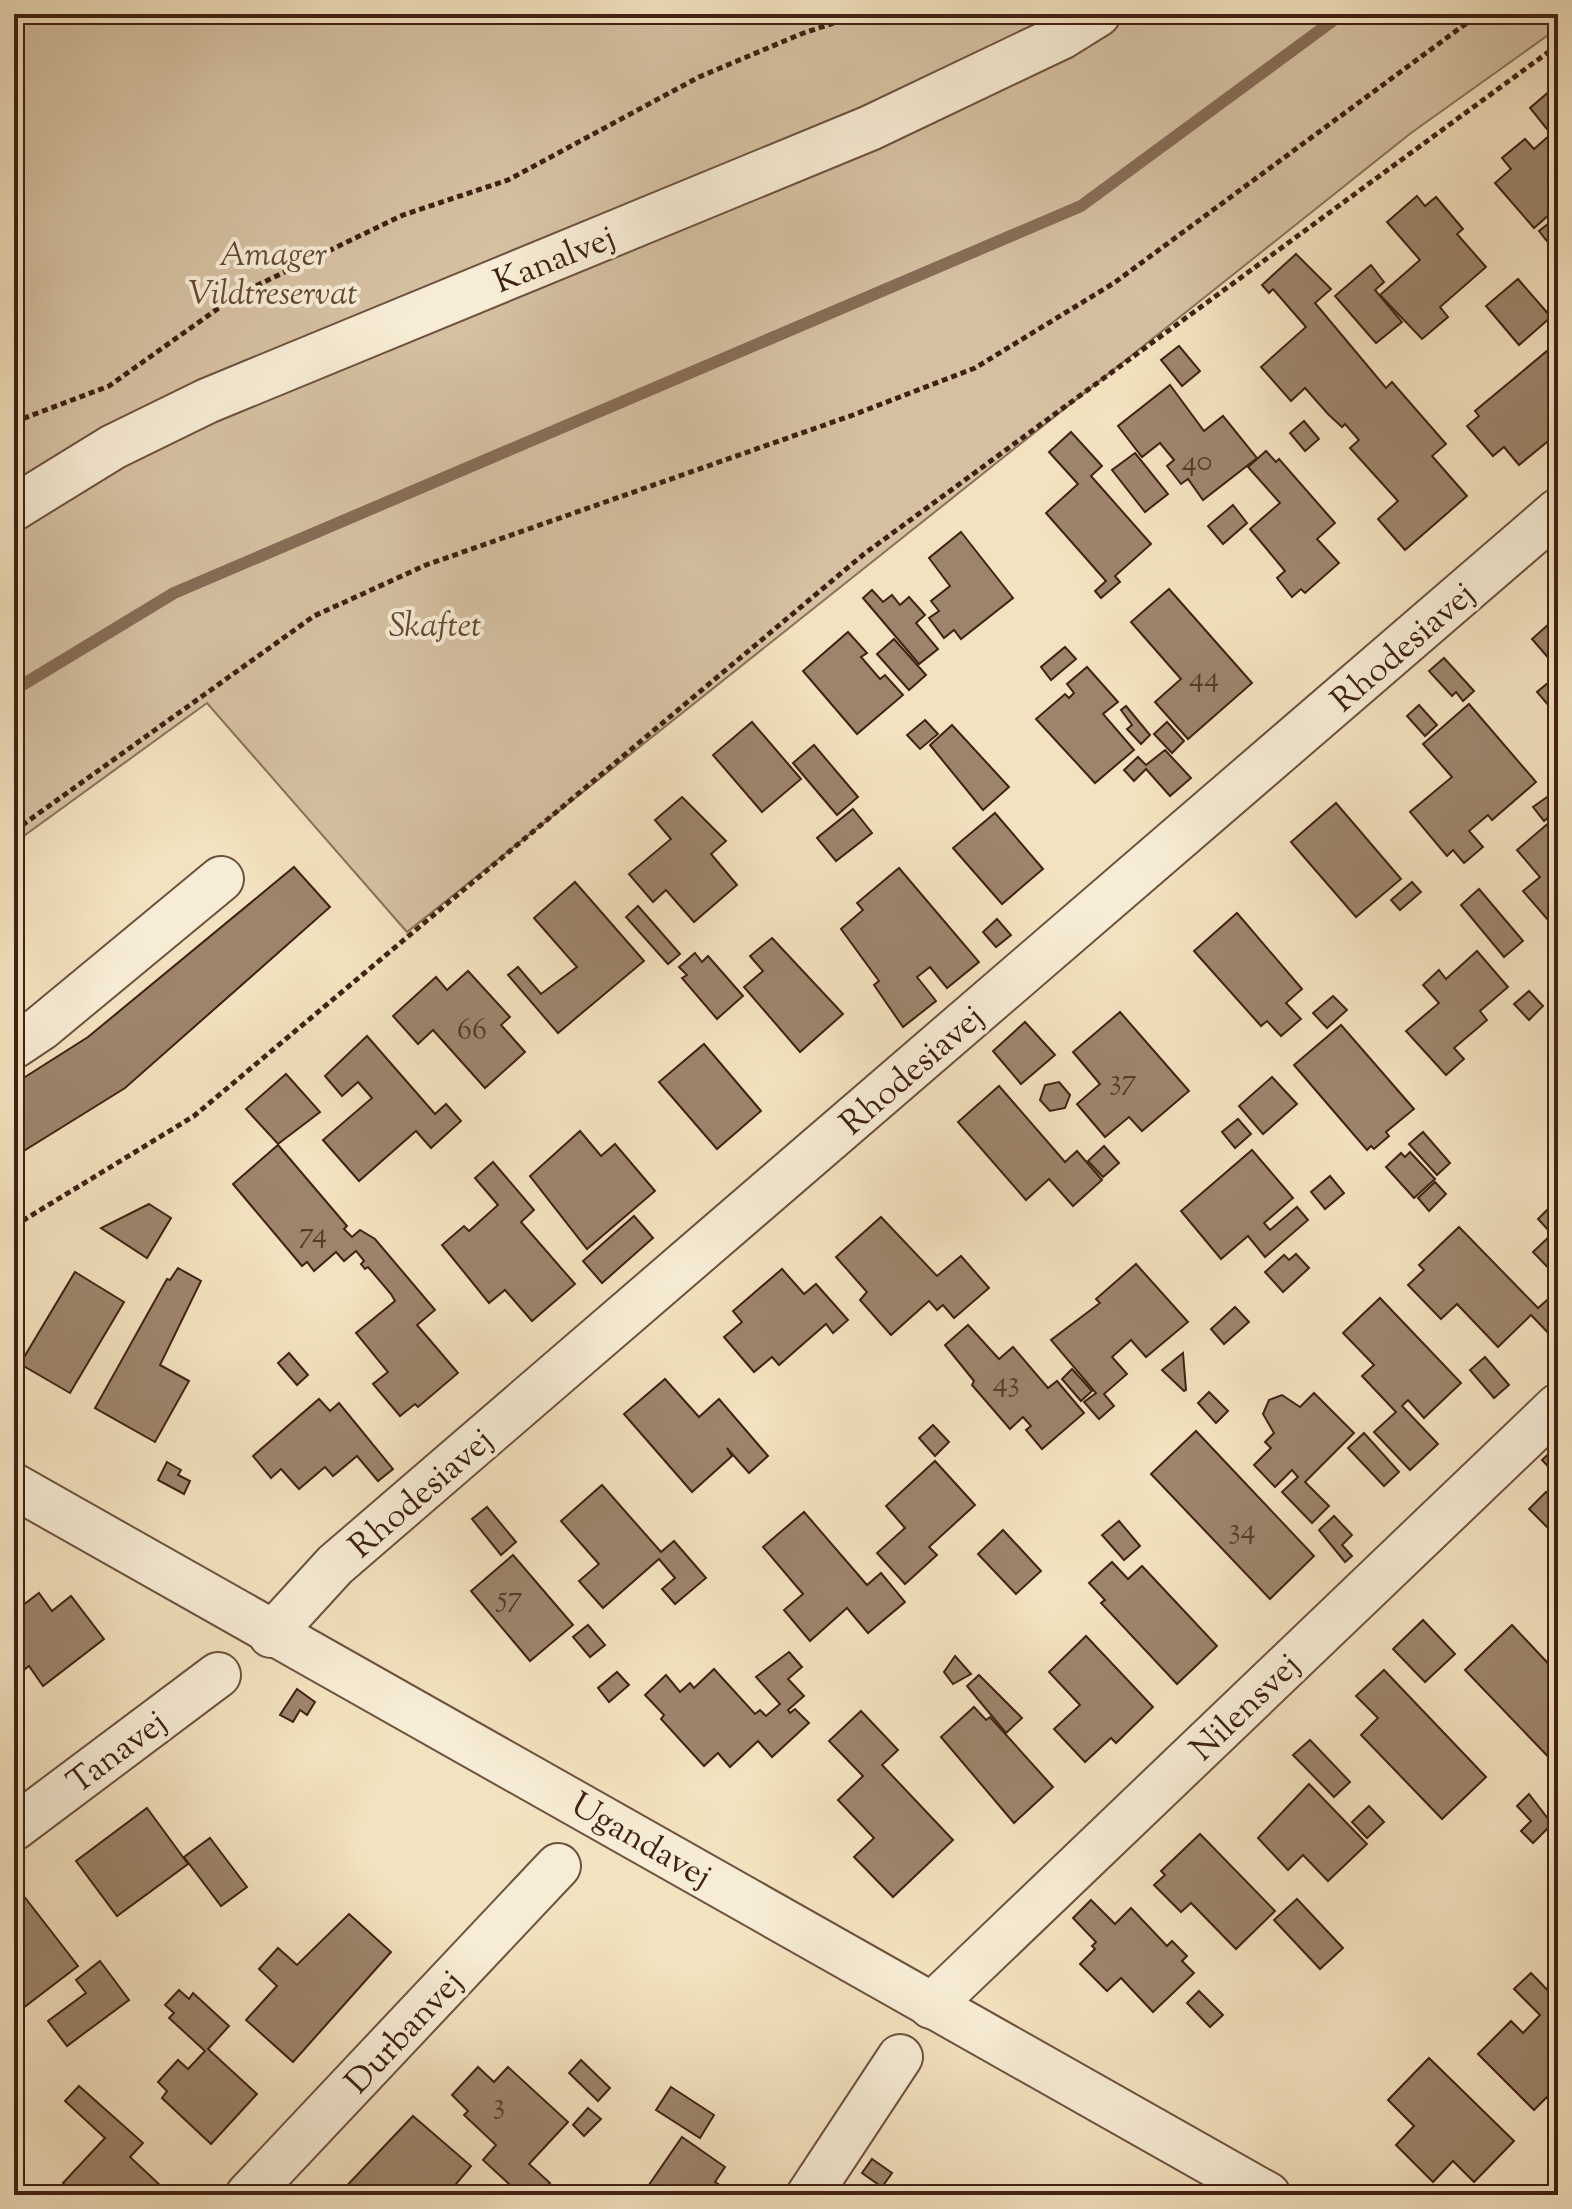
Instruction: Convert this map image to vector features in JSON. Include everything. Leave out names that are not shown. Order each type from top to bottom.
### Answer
[{"type":"street","name":"Kanalvej","points":[[14,508],[113,447],[207,401],[870,128],[1061,37],[1098,14]]},
{"type":"street","name":"Rhodesiavej","points":[[271,1635],[335,1565],[1558,511]]},
{"type":"street","points":[[14,1046],[41,1028],[221,879]]},
{"type":"street","name":"Nilensvej","points":[[931,2006],[1558,1406]]},
{"type":"street","name":"Ugandavej","points":[[14,1486],[271,1635],[595,1812],[931,2006],[1268,2195]]},
{"type":"street","name":"Tanavej","points":[[14,1828],[218,1675]]},
{"type":"street","name":"Durbanvej","points":[[248,2195],[558,1866]]},
{"type":"street","points":[[809,2195],[900,2057]]},
{"type":"path","points":[[14,422],[109,386],[237,295],[389,222],[508,180],[699,77],[801,34],[860,14]]},
{"type":"path","points":[[14,831],[314,616],[426,565],[839,420],[975,368],[1114,283],[1479,14]]},
{"type":"path","points":[[14,1226],[194,1116],[864,554],[1558,45]]},
{"type":"green space","points":[[14,14],[1558,14],[1558,28],[1411,133],[407,932],[207,703],[14,843]]},
{"type":"building","points":[[1558,84],[1558,207],[1534,228],[1495,183],[1511,169],[1502,158],[1525,139],[1534,149],[1551,134],[1530,108]]},
{"type":"building","points":[[1417,196],[1425,206],[1436,197],[1463,229],[1457,234],[1486,267],[1440,307],[1448,317],[1422,339],[1380,295],[1420,260],[1387,222]]},
{"type":"building","points":[[1557,217],[1558,247],[1554,250],[1539,231]]},
{"type":"building","points":[[1296,254],[1331,289],[1315,303],[1386,388],[1392,382],[1446,444],[1432,456],[1467,496],[1405,550],[1378,519],[1398,501],[1350,448],[1359,440],[1345,424],[1342,427],[1328,414],[1305,388],[1291,401],[1261,367],[1306,327],[1273,289],[1269,293],[1262,285]]},
{"type":"building","points":[[1371,265],[1384,282],[1375,290],[1402,322],[1376,343],[1335,296]]},
{"type":"building","points":[[1518,279],[1551,317],[1519,345],[1486,306]]},
{"type":"building","points":[[1179,346],[1200,371],[1182,386],[1161,360]]},
{"type":"building","points":[[1547,351],[1558,363],[1558,433],[1519,465],[1504,447],[1493,456],[1467,426],[1479,416],[1475,411]]},
{"type":"building","points":[[1170,385],[1204,431],[1223,416],[1257,458],[1203,500],[1188,479],[1181,484],[1167,466],[1174,460],[1160,443],[1142,457],[1118,426]]},
{"type":"building","points":[[1304,421],[1319,439],[1305,451],[1290,433]]},
{"type":"building","points":[[1071,432],[1102,466],[1091,476],[1151,544],[1115,576],[1120,582],[1101,598],[1095,591],[1106,581],[1046,513],[1078,484],[1049,452]]},
{"type":"building","points":[[1266,451],[1276,462],[1279,459],[1335,523],[1317,539],[1339,563],[1305,593],[1301,589],[1292,597],[1277,578],[1285,571],[1250,529],[1280,503],[1248,467]]},
{"type":"building","points":[[1135,453],[1168,494],[1145,512],[1112,470]]},
{"type":"building","points":[[1233,505],[1247,523],[1223,544],[1208,526]]},
{"type":"building","points":[[961,532],[1013,598],[961,639],[954,630],[944,638],[929,618],[939,611],[931,601],[950,586],[929,558]]},
{"type":"building","points":[[1169,589],[1252,683],[1188,739],[1155,702],[1181,679],[1131,622]]},
{"type":"building","points":[[872,590],[883,602],[892,595],[900,605],[909,597],[925,615],[916,623],[938,649],[919,664],[863,598]]},
{"type":"building","points":[[1558,616],[1558,669],[1532,639]]},
{"type":"building","points":[[848,632],[867,653],[861,657],[880,679],[885,675],[903,695],[857,734],[803,671]]},
{"type":"building","points":[[894,639],[926,675],[909,690],[877,654]]},
{"type":"building","points":[[1065,647],[1076,659],[1051,680],[1041,667]]},
{"type":"building","points":[[1444,658],[1474,691],[1463,701],[1456,692],[1452,696],[1429,671]]},
{"type":"building","points":[[1087,667],[1118,702],[1103,714],[1134,750],[1095,783],[1036,719],[1065,694],[1069,698],[1074,693],[1067,684]]},
{"type":"building","points":[[1554,678],[1558,683],[1558,709],[1554,712],[1537,692]]},
{"type":"building","points":[[1469,704],[1536,782],[1492,820],[1488,815],[1469,831],[1483,847],[1464,863],[1453,850],[1447,856],[1410,812],[1452,777],[1423,744]]},
{"type":"building","points":[[1419,705],[1437,725],[1425,736],[1407,716]]},
{"type":"building","points":[[1126,706],[1150,735],[1141,744],[1127,729],[1132,725],[1121,710]]},
{"type":"building","points":[[925,720],[938,734],[920,749],[907,735]]},
{"type":"building","points":[[752,722],[801,779],[762,812],[713,755]]},
{"type":"building","points":[[1167,722],[1184,741],[1172,753],[1154,734]]},
{"type":"building","points":[[952,725],[1009,787],[983,810],[930,745]]},
{"type":"building","points":[[814,745],[858,797],[837,815],[793,763]]},
{"type":"building","points":[[1165,750],[1191,778],[1170,796],[1146,769],[1134,781],[1124,770],[1138,757],[1146,765]]},
{"type":"building","points":[[1557,790],[1558,809],[1544,821],[1533,807]]},
{"type":"building","points":[[682,797],[726,841],[711,854],[737,885],[694,922],[666,890],[653,902],[629,874],[671,839],[655,820]]},
{"type":"building","points":[[1336,803],[1401,879],[1356,917],[1291,842]]},
{"type":"building","points":[[853,809],[872,833],[836,861],[817,838]]},
{"type":"building","points":[[995,813],[1043,869],[1002,904],[953,848]]},
{"type":"building","points":[[1558,815],[1558,924],[1554,927],[1523,891],[1540,877],[1517,850]]},
{"type":"building","points":[[294,867],[330,907],[125,1088],[14,1157],[14,1084],[88,1037]]},
{"type":"building","points":[[899,868],[979,962],[947,988],[930,967],[917,977],[936,1001],[903,1027],[874,985],[879,981],[841,929],[863,910],[857,903]]},
{"type":"building","points":[[575,882],[644,961],[558,1033],[508,975],[518,967],[541,994],[577,967],[534,918]]},
{"type":"building","points":[[1412,882],[1421,892],[1400,910],[1391,900]]},
{"type":"building","points":[[1479,889],[1523,941],[1504,957],[1461,905]]},
{"type":"building","points":[[638,906],[680,954],[668,964],[626,917]]},
{"type":"building","points":[[1237,913],[1302,989],[1286,1003],[1301,1019],[1281,1036],[1267,1021],[1261,1026],[1194,951]]},
{"type":"building","points":[[997,919],[1011,935],[996,947],[983,932]]},
{"type":"building","points":[[772,938],[843,1014],[800,1052],[744,987],[763,971],[750,956]]},
{"type":"building","points":[[1477,951],[1508,987],[1480,1011],[1487,1020],[1454,1048],[1464,1059],[1446,1075],[1406,1031],[1439,1003],[1423,985],[1439,970],[1446,979]]},
{"type":"building","points":[[695,953],[702,962],[708,956],[743,996],[717,1019],[682,978],[687,975],[679,967]]},
{"type":"building","points":[[468,971],[510,1017],[501,1025],[525,1052],[485,1088],[433,1030],[418,1044],[393,1016],[436,977],[447,990]]},
{"type":"building","points":[[1529,991],[1543,1006],[1529,1020],[1514,1004]]},
{"type":"building","points":[[1333,996],[1347,1010],[1327,1028],[1313,1013]]},
{"type":"building","points":[[1120,1012],[1189,1091],[1142,1131],[1129,1117],[1105,1137],[1077,1104],[1100,1084],[1073,1052]]},
{"type":"building","points":[[1025,1022],[1055,1055],[1021,1084],[993,1051]]},
{"type":"building","points":[[1341,1025],[1414,1109],[1386,1132],[1389,1136],[1374,1149],[1371,1146],[1367,1150],[1294,1065]]},
{"type":"building","points":[[367,1036],[435,1114],[446,1104],[461,1121],[431,1148],[416,1131],[359,1181],[323,1140],[372,1098],[358,1082],[342,1096],[325,1076]]},
{"type":"building","points":[[704,1044],[761,1111],[717,1149],[659,1082]]},
{"type":"building","points":[[286,1074],[320,1112],[278,1144],[246,1109]]},
{"type":"building","points":[[1272,1077],[1297,1104],[1263,1134],[1239,1106]]},
{"type":"building","points":[[1059,1082],[1070,1095],[1065,1108],[1050,1111],[1040,1100],[1045,1085]]},
{"type":"building","points":[[999,1086],[1065,1162],[1077,1151],[1102,1180],[1073,1206],[1049,1179],[1026,1200],[958,1122]]},
{"type":"building","points":[[1238,1119],[1251,1134],[1235,1148],[1222,1132]]},
{"type":"building","points":[[580,1131],[601,1156],[615,1144],[655,1191],[587,1249],[530,1176]]},
{"type":"building","points":[[1423,1132],[1450,1163],[1437,1175],[1409,1144]]},
{"type":"building","points":[[278,1145],[347,1226],[344,1229],[352,1237],[360,1230],[375,1239],[435,1310],[417,1325],[458,1373],[418,1407],[415,1404],[400,1416],[373,1384],[388,1372],[356,1333],[395,1301],[391,1294],[368,1267],[365,1269],[361,1264],[364,1261],[356,1251],[344,1261],[336,1252],[314,1271],[307,1262],[302,1266],[233,1184]]},
{"type":"building","points":[[1104,1146],[1119,1163],[1103,1177],[1088,1161]]},
{"type":"building","points":[[1252,1150],[1293,1198],[1264,1223],[1270,1230],[1297,1207],[1308,1220],[1265,1257],[1248,1236],[1221,1259],[1181,1211]]},
{"type":"building","points":[[1410,1152],[1435,1179],[1414,1198],[1386,1167],[1401,1153],[1405,1157]]},
{"type":"building","points":[[493,1162],[534,1210],[521,1222],[575,1284],[532,1321],[505,1290],[489,1303],[442,1245],[464,1226],[469,1231],[498,1205],[475,1178]]},
{"type":"building","points":[[1330,1176],[1344,1193],[1325,1209],[1311,1192]]},
{"type":"building","points":[[1435,1182],[1446,1194],[1429,1211],[1418,1198]]},
{"type":"building","points":[[1558,1199],[1558,1278],[1533,1252],[1552,1234],[1538,1219]]},
{"type":"building","points":[[149,1204],[171,1218],[147,1258],[101,1228]]},
{"type":"building","points":[[634,1216],[653,1238],[602,1283],[583,1261]]},
{"type":"building","points":[[881,1217],[937,1276],[961,1256],[989,1288],[954,1318],[943,1305],[937,1310],[929,1301],[891,1335],[860,1300],[867,1292],[836,1257]]},
{"type":"building","points":[[1459,1227],[1538,1308],[1547,1300],[1558,1311],[1557,1342],[1531,1315],[1498,1347],[1457,1304],[1441,1319],[1408,1285],[1424,1270],[1419,1265]]},
{"type":"building","points":[[1296,1254],[1309,1268],[1283,1292],[1265,1272],[1284,1255],[1289,1260]]},
{"type":"building","points":[[1136,1264],[1188,1322],[1146,1357],[1131,1340],[1112,1357],[1127,1374],[1104,1394],[1114,1406],[1099,1419],[1084,1402],[1096,1393],[1051,1340],[1100,1303],[1096,1299]]},
{"type":"building","points":[[178,1268],[201,1281],[160,1365],[189,1381],[155,1442],[95,1408],[167,1279],[170,1280]]},
{"type":"building","points":[[782,1269],[804,1294],[816,1284],[848,1320],[833,1333],[826,1324],[779,1365],[772,1357],[754,1372],[724,1337],[742,1322],[733,1311]]},
{"type":"building","points":[[75,1272],[124,1302],[70,1393],[20,1364]]},
{"type":"building","points":[[1380,1298],[1461,1383],[1424,1418],[1408,1400],[1402,1406],[1438,1444],[1410,1470],[1374,1432],[1396,1412],[1362,1376],[1374,1365],[1343,1333]]},
{"type":"building","points":[[1235,1307],[1249,1322],[1224,1344],[1211,1329]]},
{"type":"building","points":[[968,1325],[999,1359],[1013,1347],[1048,1388],[1057,1381],[1084,1413],[1042,1449],[1026,1430],[1031,1426],[1023,1417],[1010,1429],[972,1385],[974,1381],[945,1345]]},
{"type":"building","points":[[289,1353],[308,1375],[297,1385],[278,1363]]},
{"type":"building","points":[[1183,1353],[1186,1390],[1184,1391],[1162,1370]]},
{"type":"building","points":[[1485,1357],[1509,1385],[1494,1398],[1470,1370]]},
{"type":"building","points":[[1072,1369],[1092,1391],[1081,1401],[1062,1379]]},
{"type":"building","points":[[665,1379],[699,1417],[719,1399],[768,1456],[749,1473],[727,1448],[732,1456],[692,1492],[624,1414]]},
{"type":"building","points":[[1209,1392],[1228,1411],[1216,1423],[1198,1403]]},
{"type":"building","points":[[1314,1393],[1354,1433],[1305,1482],[1329,1506],[1312,1523],[1282,1492],[1298,1477],[1292,1470],[1275,1487],[1254,1465],[1271,1448],[1265,1442],[1274,1433],[1263,1414],[1269,1400],[1282,1395],[1300,1407]]},
{"type":"building","points":[[319,1399],[330,1411],[339,1403],[393,1469],[378,1481],[357,1456],[333,1476],[325,1467],[299,1489],[281,1469],[271,1478],[253,1456]]},
{"type":"building","points":[[933,1425],[949,1442],[935,1456],[919,1438]]},
{"type":"building","points":[[1196,1431],[1314,1556],[1270,1599],[1151,1474]]},
{"type":"building","points":[[1364,1433],[1399,1472],[1384,1486],[1348,1448]]},
{"type":"building","points":[[1558,1445],[1558,1477],[1542,1460]]},
{"type":"building","points":[[935,1461],[975,1505],[929,1547],[937,1555],[905,1584],[877,1553],[905,1528],[886,1506]]},
{"type":"building","points":[[167,1462],[181,1470],[178,1475],[190,1481],[184,1494],[158,1480]]},
{"type":"building","points":[[602,1485],[661,1552],[674,1541],[706,1578],[675,1604],[662,1589],[675,1578],[659,1559],[603,1608],[579,1581],[599,1564],[561,1521]]},
{"type":"building","points":[[1546,1492],[1558,1504],[1558,1538],[1529,1509]]},
{"type":"building","points":[[487,1507],[516,1542],[501,1555],[472,1519]]},
{"type":"building","points":[[804,1512],[867,1585],[881,1573],[905,1602],[868,1633],[847,1608],[810,1641],[784,1610],[803,1594],[763,1547]]},
{"type":"building","points":[[1334,1516],[1352,1535],[1342,1545],[1352,1556],[1345,1562],[1319,1530]]},
{"type":"building","points":[[1119,1521],[1140,1546],[1124,1560],[1102,1535]]},
{"type":"building","points":[[1003,1530],[1041,1571],[1016,1594],[978,1554]]},
{"type":"building","points":[[513,1555],[573,1625],[530,1661],[471,1591]]},
{"type":"building","points":[[1112,1562],[1128,1579],[1142,1566],[1217,1646],[1177,1684],[1101,1603],[1105,1600],[1089,1583]]},
{"type":"building","points":[[39,1593],[52,1611],[71,1596],[104,1639],[43,1686],[29,1666],[16,1676],[14,1673],[14,1612]]},
{"type":"building","points":[[1423,1620],[1455,1654],[1425,1682],[1393,1649]]},
{"type":"building","points":[[588,1625],[605,1645],[590,1657],[573,1637]]},
{"type":"building","points":[[1512,1625],[1558,1674],[1558,1767],[1465,1670]]},
{"type":"building","points":[[1086,1636],[1153,1707],[1116,1743],[1111,1738],[1085,1762],[1054,1729],[1080,1705],[1049,1672]]},
{"type":"building","points":[[789,1652],[802,1667],[788,1679],[804,1696],[788,1710],[790,1713],[795,1709],[809,1723],[772,1757],[758,1741],[730,1767],[718,1753],[704,1766],[661,1719],[664,1715],[645,1695],[666,1675],[680,1692],[690,1683],[694,1688],[714,1669],[755,1714],[760,1710],[766,1716],[780,1704],[756,1677]]},
{"type":"building","points":[[955,1656],[971,1674],[953,1684],[944,1672]]},
{"type":"building","points":[[1384,1670],[1486,1777],[1442,1819],[1361,1735],[1378,1718],[1356,1696]]},
{"type":"building","points":[[617,1672],[629,1685],[609,1702],[598,1688]]},
{"type":"building","points":[[979,1675],[1022,1718],[1006,1733],[967,1686]]},
{"type":"building","points":[[297,1689],[315,1702],[307,1715],[300,1710],[293,1722],[280,1715]]},
{"type":"building","points":[[974,1707],[986,1720],[990,1717],[1053,1787],[1014,1823],[941,1737]]},
{"type":"building","points":[[861,1711],[898,1750],[882,1765],[953,1840],[893,1897],[854,1857],[874,1838],[838,1800],[863,1776],[829,1741]]},
{"type":"building","points":[[1310,1740],[1350,1782],[1334,1797],[1293,1755]]},
{"type":"building","points":[[1309,1784],[1367,1844],[1328,1881],[1303,1855],[1288,1870],[1258,1838]]},
{"type":"building","points":[[1529,1794],[1552,1824],[1533,1843],[1521,1831],[1531,1821],[1517,1806]]},
{"type":"building","points":[[1369,1806],[1384,1822],[1367,1838],[1352,1822]]},
{"type":"building","points":[[147,1808],[188,1864],[117,1916],[76,1861]]},
{"type":"building","points":[[1200,1834],[1275,1911],[1236,1949],[1191,1903],[1181,1912],[1154,1885],[1165,1875],[1161,1871]]},
{"type":"building","points":[[210,1838],[247,1887],[221,1906],[184,1857]]},
{"type":"building","points":[[14,1887],[78,1966],[14,2015]]},
{"type":"building","points":[[1297,1899],[1343,1948],[1320,1969],[1274,1920]]},
{"type":"building","points":[[1091,1900],[1115,1924],[1131,1908],[1167,1946],[1172,1941],[1187,1956],[1182,1961],[1194,1973],[1153,2012],[1121,1978],[1107,1991],[1080,1964],[1095,1949],[1092,1946],[1096,1942],[1073,1918]]},
{"type":"building","points":[[349,1914],[391,1952],[293,2062],[246,2020],[277,1986],[259,1969],[278,1948],[297,1965]]},
{"type":"building","points":[[100,1961],[129,2000],[67,2046],[48,2021],[86,1993],[76,1980]]},
{"type":"building","points":[[1531,1973],[1558,2001],[1558,2102],[1550,2094],[1534,2110],[1478,2054],[1511,2021],[1523,2033],[1540,2015],[1514,1989]]},
{"type":"building","points":[[179,1990],[189,1999],[193,1993],[229,2026],[208,2049],[257,2094],[211,2144],[162,2098],[167,2091],[158,2082],[178,2060],[188,2069],[205,2051],[169,2018],[174,2013],[165,2005]]},
{"type":"building","points":[[1199,1991],[1223,2015],[1210,2027],[1187,2003]]},
{"type":"building","points":[[1429,2058],[1514,2141],[1474,2182],[1453,2161],[1433,2182],[1396,2145],[1414,2126],[1388,2100]]},
{"type":"building","points":[[581,2060],[610,2088],[598,2101],[569,2073]]},
{"type":"building","points":[[478,2067],[494,2082],[508,2067],[568,2122],[529,2164],[550,2183],[538,2195],[521,2195],[483,2160],[496,2145],[464,2115],[468,2111],[452,2095]]},
{"type":"building","points":[[79,2086],[143,2143],[130,2157],[162,2187],[155,2195],[62,2193],[67,2187],[63,2183],[105,2138],[65,2101]]},
{"type":"building","points":[[671,2087],[714,2115],[700,2138],[656,2110]]},
{"type":"building","points":[[588,2108],[601,2119],[584,2136],[573,2125]]},
{"type":"building","points":[[413,2116],[471,2166],[447,2195],[338,2195]]},
{"type":"building","points":[[682,2137],[725,2167],[715,2182],[723,2187],[718,2195],[642,2195]]},
{"type":"building","points":[[872,2159],[892,2173],[882,2187],[862,2173]]},
{"type":"waterway","points":[[14,690],[174,593],[1081,206],[1342,14]]},
{"type":"park label","name":"Amager Vildtreservat","points":[[273,272]]},
{"type":"park label","name":"Skaftet","points":[[435,624]]}]
